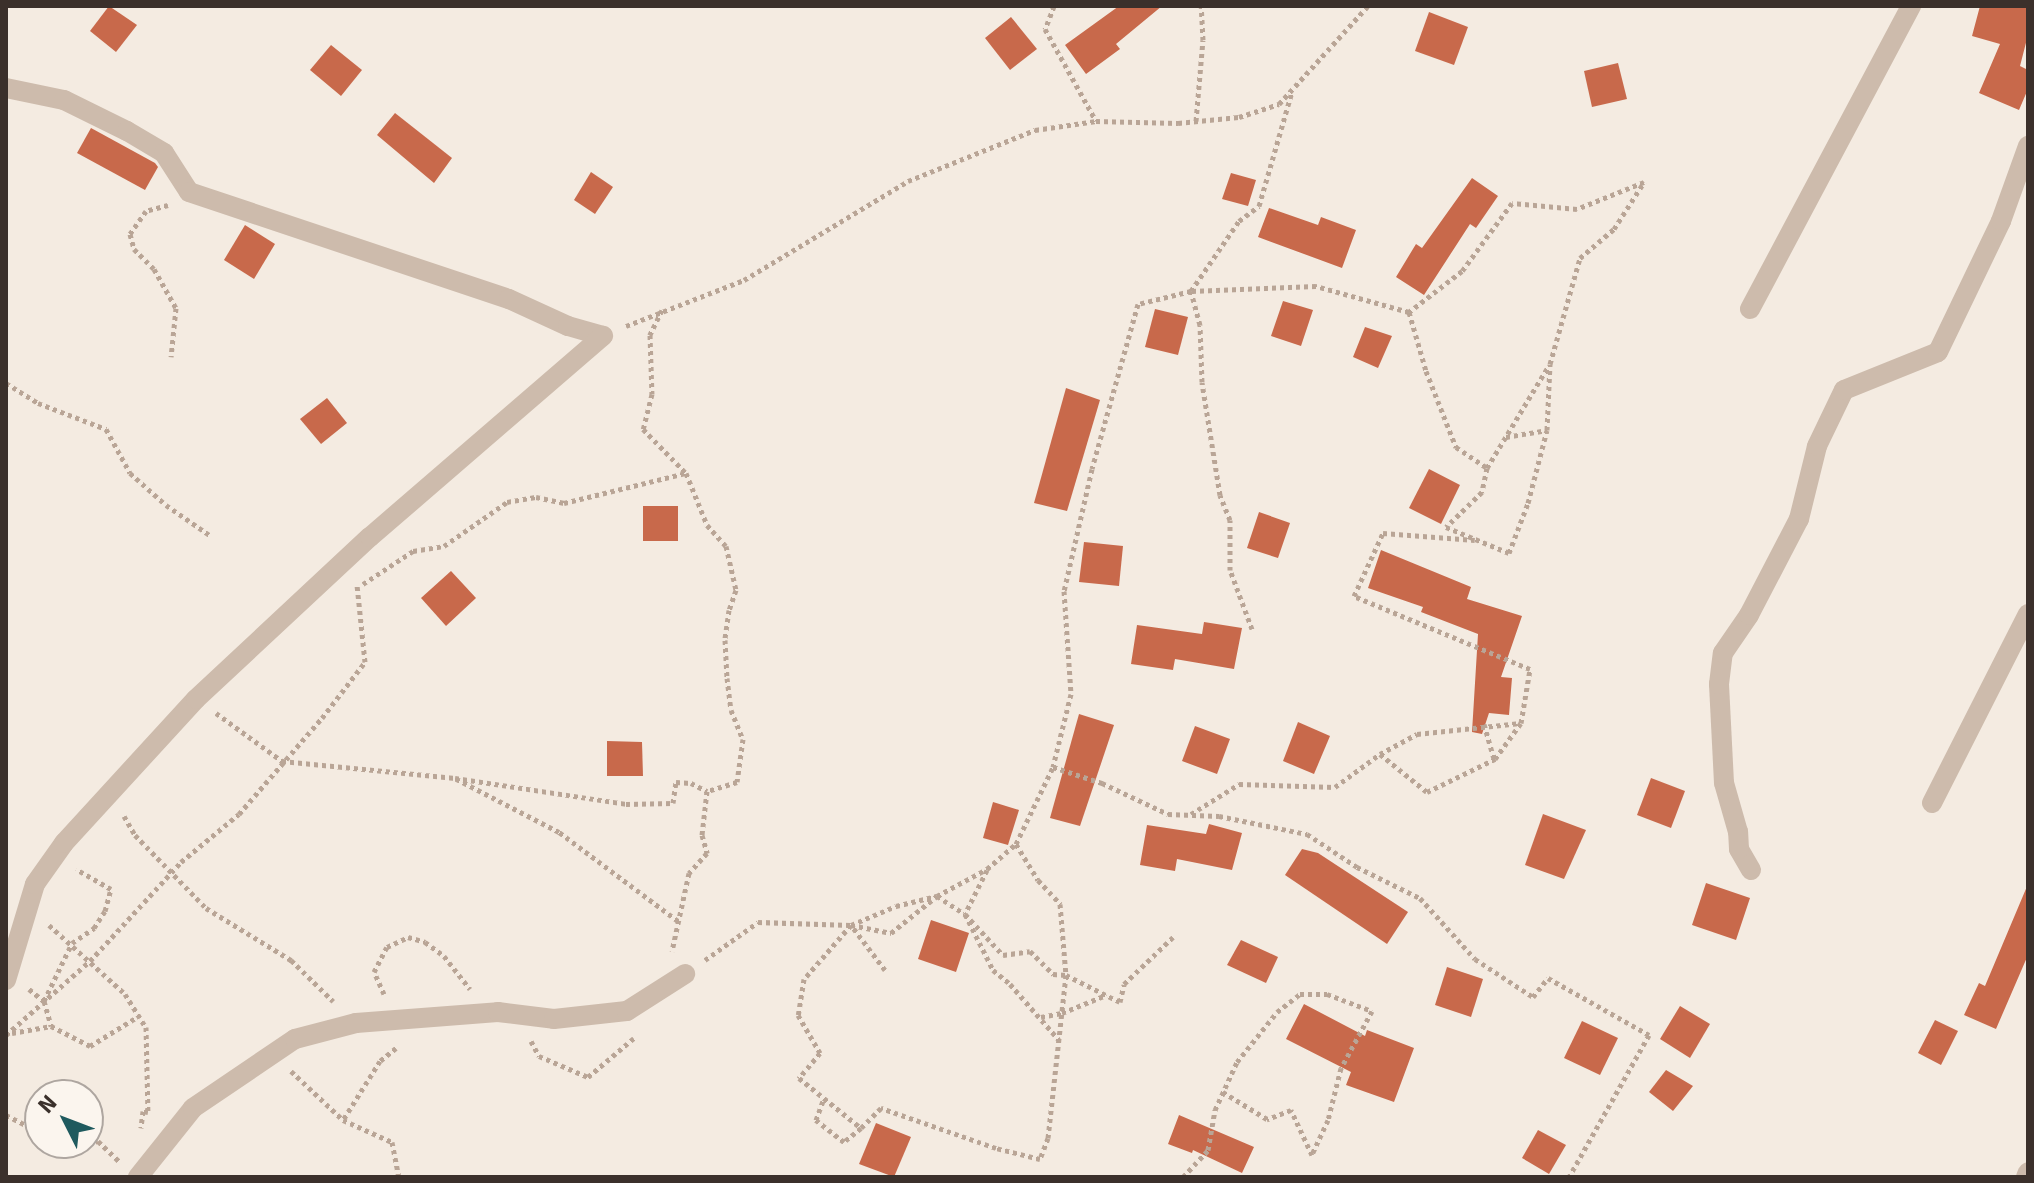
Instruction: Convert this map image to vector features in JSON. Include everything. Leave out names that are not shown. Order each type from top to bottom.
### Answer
[{"type":"street","points":[[1750,309],[1911,6]]},
{"type":"street","points":[[6,88],[64,100],[127,131],[164,153],[189,192],[509,299],[568,326],[603,336]]},
{"type":"street","points":[[1751,870],[1739,849],[1738,832],[1724,783],[1719,684],[1723,653],[1772,575],[1799,519],[1817,446],[1844,390],[1938,352],[2001,221],[2028,146]]},
{"type":"street","points":[[7,973],[35,884],[110,792],[196,699],[330,574],[603,336]]},
{"type":"street","points":[[1932,803],[2028,614]]},
{"type":"street","points":[[132,1172],[193,1108],[295,1039],[356,1023],[498,1012],[554,1019],[627,1011],[685,974]]},
{"type":"path","points":[[1054,6],[1045,29],[1096,121]]},
{"type":"path","points":[[1196,121],[1203,40],[1201,6]]},
{"type":"path","points":[[603,336],[744,280],[908,181],[1035,130],[1096,121],[1196,121],[1239,117],[1279,104],[1368,6]]},
{"type":"path","points":[[1252,629],[1230,570],[1230,520],[1220,495],[1202,382],[1200,325],[1191,291],[1239,221],[1259,206],[1293,88]]},
{"type":"path","points":[[1409,312],[1462,271],[1512,203],[1577,209],[1644,182],[1614,229],[1580,258],[1550,364],[1547,430],[1528,503],[1509,553],[1446,527],[1482,492],[1487,468],[1550,364]]},
{"type":"path","points":[[171,357],[176,308],[154,269],[134,249],[130,234],[146,211],[179,202],[189,192]]},
{"type":"path","points":[[685,974],[758,922],[851,925],[891,933],[937,896],[987,869],[1016,844],[1053,767],[1071,694],[1064,591],[1092,469],[1138,304],[1191,291],[1316,286],[1409,312]]},
{"type":"path","points":[[196,699],[282,761],[455,778],[626,804],[673,803],[676,782],[691,783],[707,791],[737,782],[743,739],[731,710],[725,640],[729,610],[736,590],[726,546],[707,525],[686,473],[643,429],[652,394],[650,335],[662,310]]},
{"type":"path","points":[[1409,312],[1426,371],[1456,447],[1487,468]]},
{"type":"path","points":[[6,383],[38,403],[106,429],[130,473],[166,505],[211,536]]},
{"type":"path","points":[[1505,438],[1547,430]]},
{"type":"path","points":[[359,586],[413,551],[444,546],[507,502],[536,497],[564,503],[686,473]]},
{"type":"path","points":[[1380,754],[1427,792],[1495,759],[1521,723],[1530,669],[1354,596],[1383,533],[1479,540]]},
{"type":"path","points":[[330,574],[359,586]]},
{"type":"path","points":[[9,1034],[90,961],[171,873],[239,814],[322,718],[365,662],[359,586]]},
{"type":"path","points":[[1190,815],[1239,784],[1335,787],[1380,754],[1417,734],[1469,730],[1484,724],[1521,723]]},
{"type":"path","points":[[1484,724],[1495,759]]},
{"type":"path","points":[[1053,767],[1102,783],[1168,814],[1219,816],[1307,834],[1357,867],[1420,898],[1475,959],[1533,997],[1548,978],[1649,1035],[1569,1177]]},
{"type":"path","points":[[455,778],[559,832],[678,921]]},
{"type":"path","points":[[666,986],[689,873],[707,853],[702,835],[707,791]]},
{"type":"path","points":[[110,792],[135,835],[206,908],[291,960],[356,1023]]},
{"type":"path","points":[[824,1098],[816,1120],[844,1142],[881,1108],[996,1148],[1040,1159],[1048,1138],[1066,975],[1060,904],[1038,880],[1016,844]]},
{"type":"path","points":[[44,1001],[72,943],[94,928],[105,911],[111,889],[53,859]]},
{"type":"path","points":[[965,914],[987,869]]},
{"type":"path","points":[[861,1128],[799,1078],[820,1053],[798,1015],[804,979],[851,925],[896,906],[937,896],[965,914],[1003,955],[1030,951],[1053,974],[1066,975],[1120,1002],[1124,984],[1173,937]]},
{"type":"path","points":[[965,914],[993,970],[1060,1040]]},
{"type":"path","points":[[25,916],[53,927],[72,943],[125,994],[146,1027],[148,1112],[143,1111],[141,1137]]},
{"type":"path","points":[[851,925],[885,970]]},
{"type":"path","points":[[343,1120],[380,1061],[404,1041],[374,972],[387,947],[408,937],[425,942],[444,956],[462,975],[474,997],[527,1034],[539,1056],[588,1077],[642,1032]]},
{"type":"path","points":[[7,973],[44,1001],[51,1026]]},
{"type":"path","points":[[1183,1177],[1208,1150],[1215,1110],[1223,1092],[1237,1062],[1277,1012],[1300,994],[1327,994],[1372,1011],[1341,1068],[1328,1120],[1312,1155],[1291,1110],[1267,1119],[1223,1092]]},
{"type":"path","points":[[1040,1017],[1062,1013],[1106,995]]},
{"type":"path","points":[[9,1034],[51,1026],[90,1046],[139,1016]]},
{"type":"path","points":[[273,1054],[343,1120],[392,1142],[399,1177]]},
{"type":"path","points":[[6,1115],[24,1124]]},
{"type":"path","points":[[104,1146],[132,1172]]},
{"type":"building","points":[[109,6],[137,25],[116,52],[90,31]]},
{"type":"building","points":[[1119,6],[1162,6],[1116,44],[1120,49],[1086,74],[1065,45]]},
{"type":"building","points":[[1980,6],[2028,6],[2028,35],[2020,66],[2028,70],[2028,89],[2019,110],[1979,93],[2000,44],[1972,36]]},
{"type":"building","points":[[1429,12],[1468,27],[1454,65],[1415,51]]},
{"type":"building","points":[[1011,17],[1037,49],[1010,70],[985,38]]},
{"type":"building","points":[[331,45],[362,70],[341,96],[310,70]]},
{"type":"building","points":[[1618,63],[1627,99],[1592,107],[1584,71]]},
{"type":"building","points":[[395,113],[452,158],[434,183],[377,135]]},
{"type":"building","points":[[91,128],[155,163],[158,167],[145,190],[77,153]]},
{"type":"building","points":[[591,172],[613,187],[595,214],[574,200]]},
{"type":"building","points":[[1231,173],[1256,180],[1248,206],[1222,199]]},
{"type":"building","points":[[1472,178],[1498,196],[1476,228],[1470,224],[1424,295],[1396,277],[1416,244],[1422,248]]},
{"type":"building","points":[[1269,208],[1318,225],[1321,217],[1356,230],[1342,268],[1258,237]]},
{"type":"building","points":[[245,225],[275,244],[254,279],[224,260]]},
{"type":"building","points":[[1283,301],[1313,310],[1301,346],[1271,336]]},
{"type":"building","points":[[1155,309],[1188,317],[1178,355],[1145,347]]},
{"type":"building","points":[[1365,327],[1392,336],[1378,368],[1353,357]]},
{"type":"building","points":[[1066,388],[1100,400],[1067,511],[1034,503]]},
{"type":"building","points":[[327,398],[347,423],[321,444],[300,419]]},
{"type":"building","points":[[1429,469],[1460,485],[1441,524],[1409,508]]},
{"type":"building","points":[[643,506],[678,506],[678,541],[643,541]]},
{"type":"building","points":[[1259,512],[1290,523],[1278,558],[1247,548]]},
{"type":"building","points":[[1084,542],[1123,546],[1119,586],[1079,582]]},
{"type":"building","points":[[1381,550],[1471,587],[1467,599],[1522,616],[1501,677],[1512,678],[1509,715],[1489,713],[1482,734],[1472,732],[1478,634],[1421,612],[1423,607],[1368,588]]},
{"type":"building","points":[[451,571],[476,598],[446,626],[421,598]]},
{"type":"building","points":[[1204,622],[1242,628],[1234,669],[1175,659],[1173,670],[1131,664],[1137,625],[1202,634]]},
{"type":"building","points":[[1079,714],[1114,725],[1080,826],[1050,818]]},
{"type":"building","points":[[1298,722],[1330,736],[1314,774],[1283,761]]},
{"type":"building","points":[[1195,726],[1230,739],[1217,774],[1182,761]]},
{"type":"building","points":[[607,741],[642,742],[643,776],[607,776]]},
{"type":"building","points":[[1651,778],[1685,791],[1671,828],[1637,815]]},
{"type":"building","points":[[993,802],[1019,810],[1008,845],[983,838]]},
{"type":"building","points":[[1543,814],[1586,830],[1564,879],[1525,865]]},
{"type":"building","points":[[1209,824],[1242,833],[1232,870],[1177,859],[1175,871],[1140,865],[1147,825],[1206,834]]},
{"type":"building","points":[[1302,849],[1318,853],[1408,912],[1387,944],[1285,875]]},
{"type":"building","points":[[1706,883],[1750,898],[1736,940],[1692,925]]},
{"type":"building","points":[[2028,884],[2028,955],[1996,1029],[1964,1015],[1979,983],[1985,986]]},
{"type":"building","points":[[931,920],[969,933],[956,972],[918,959]]},
{"type":"building","points":[[1241,940],[1278,957],[1266,983],[1227,965]]},
{"type":"building","points":[[1447,967],[1483,979],[1471,1017],[1435,1005]]},
{"type":"building","points":[[1304,1004],[1365,1036],[1367,1030],[1414,1048],[1394,1102],[1346,1085],[1351,1072],[1286,1039]]},
{"type":"building","points":[[1680,1006],[1710,1024],[1690,1058],[1660,1039]]},
{"type":"building","points":[[1935,1020],[1958,1031],[1941,1065],[1918,1053]]},
{"type":"building","points":[[1582,1021],[1618,1038],[1600,1075],[1564,1058]]},
{"type":"building","points":[[1666,1070],[1693,1086],[1673,1111],[1649,1092]]},
{"type":"building","points":[[1179,1115],[1254,1147],[1242,1173],[1193,1150],[1192,1153],[1168,1144]]},
{"type":"building","points":[[876,1123],[911,1137],[894,1177],[859,1164]]},
{"type":"building","points":[[1538,1130],[1566,1145],[1549,1174],[1522,1158]]}]
